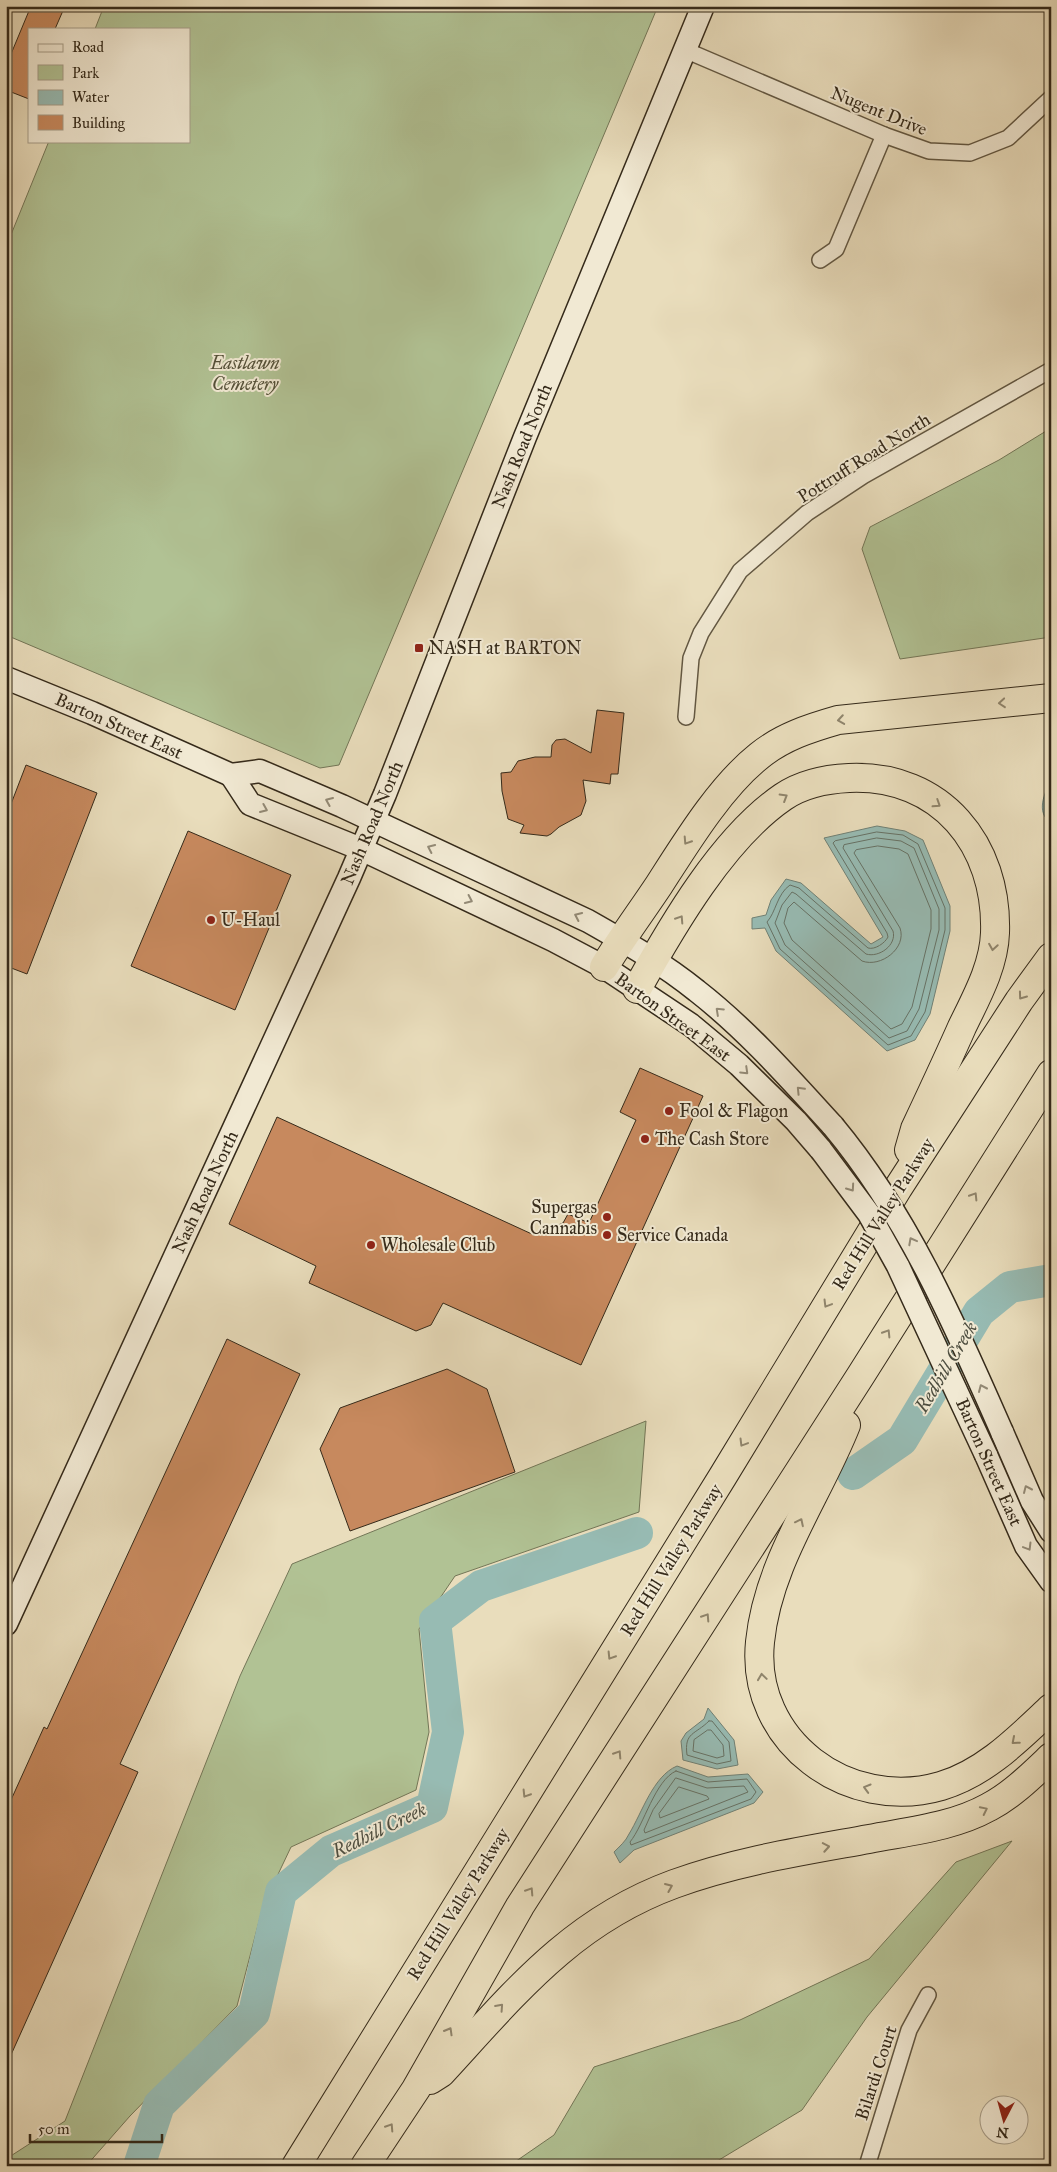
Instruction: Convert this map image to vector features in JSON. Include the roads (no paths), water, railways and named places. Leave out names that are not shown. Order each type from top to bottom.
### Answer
[{"type":"highway","points":[[604,967],[697,826],[758,756],[783,740],[811,728],[838,720],[1051,698]]},
{"type":"highway","points":[[637,988],[707,876],[746,830],[764,812],[786,795],[812,784],[838,779],[863,778],[887,781],[917,790],[948,811],[967,830],[976,844],[988,873],[994,895],[995,934],[993,953],[979,990],[915,1128],[898,1188]]},
{"type":"highway","name":"Red Hill Valley Parkway","points":[[296,2166],[898,1188],[1019,1001],[1051,957]]},
{"type":"highway","points":[[365,2166],[416,2088],[520,1906],[861,1375],[1051,1074]]},
{"type":"highway","points":[[861,1375],[846,1427],[787,1546],[770,1589],[760,1644],[762,1682],[774,1715],[782,1730],[793,1746],[806,1758],[848,1782],[875,1790],[909,1792],[941,1786],[973,1773],[992,1760],[1051,1708]]},
{"type":"highway","points":[[416,2088],[441,2073],[502,2005],[542,1965],[586,1930],[625,1908],[672,1885],[720,1869],[960,1821],[990,1807],[1020,1785],[1051,1757]]},
{"type":"main road","name":"Nash Road North","points":[[6,1624],[361,849],[525,437],[703,6]]},
{"type":"main road","name":"Barton Street East","points":[[6,678],[92,713],[231,775],[260,771],[373,821],[588,921],[621,939],[704,997],[755,1044],[849,1144],[903,1225],[946,1308],[1032,1501],[1051,1531]]},
{"type":"main road","name":"Barton Street East","points":[[231,775],[250,804],[361,849],[553,940],[604,967],[691,1025],[739,1065],[796,1121],[821,1150],[869,1214],[898,1266],[1026,1546],[1051,1581]]},
{"type":"street","name":"Nugent Drive","points":[[685,50],[884,135],[929,151],[970,153],[1008,138],[1051,98]]},
{"type":"street","points":[[820,260],[836,249],[884,135]]},
{"type":"street","name":"Pottruff Road North","points":[[686,717],[692,658],[701,633],[740,571],[807,514],[863,476],[1051,370]]},
{"type":"street","name":"Bilardi Court","points":[[867,2166],[908,2030],[928,1995]]},
{"type":"water","points":[[1051,779],[1051,823],[1046,819],[1042,808],[1044,796]]},
{"type":"water","points":[[877,826],[905,831],[923,840],[950,906],[950,931],[930,1014],[915,1040],[887,1051],[776,951],[765,928],[752,929],[752,918],[766,915],[771,900],[786,879],[801,883],[871,944],[883,937],[824,838]]},
{"type":"water","points":[[708,1708],[734,1740],[738,1765],[717,1769],[683,1760],[681,1741],[686,1733],[704,1719]]},
{"type":"water","points":[[677,1766],[708,1777],[748,1774],[763,1792],[754,1803],[634,1850],[620,1863],[614,1852],[628,1837],[655,1786],[661,1778]]},
{"type":"waterway","name":"Redhill Creek","points":[[853,1474],[902,1440],[979,1312],[1010,1287],[1051,1280]]},
{"type":"waterway","name":"Redhill Creek","points":[[139,2166],[159,2105],[254,2013],[281,1892],[331,1851],[432,1807],[448,1732],[435,1621],[481,1586],[637,1533]]},
{"type":"place","name":"NASH at BARTON","points":[[419,648]]},
{"type":"place","name":"U-Haul","points":[[211,920]]},
{"type":"place","name":"Fool & Flagon","points":[[669,1111]]},
{"type":"place","name":"The Cash Store","points":[[645,1139]]},
{"type":"place","name":"Supergas Cannabis","points":[[607,1217]]},
{"type":"place","name":"Service Canada","points":[[607,1235]]},
{"type":"place","name":"Wholesale Club","points":[[371,1245]]},
{"type":"park label","name":"Eastlawn Cemetery","points":[[245,373]]}]
